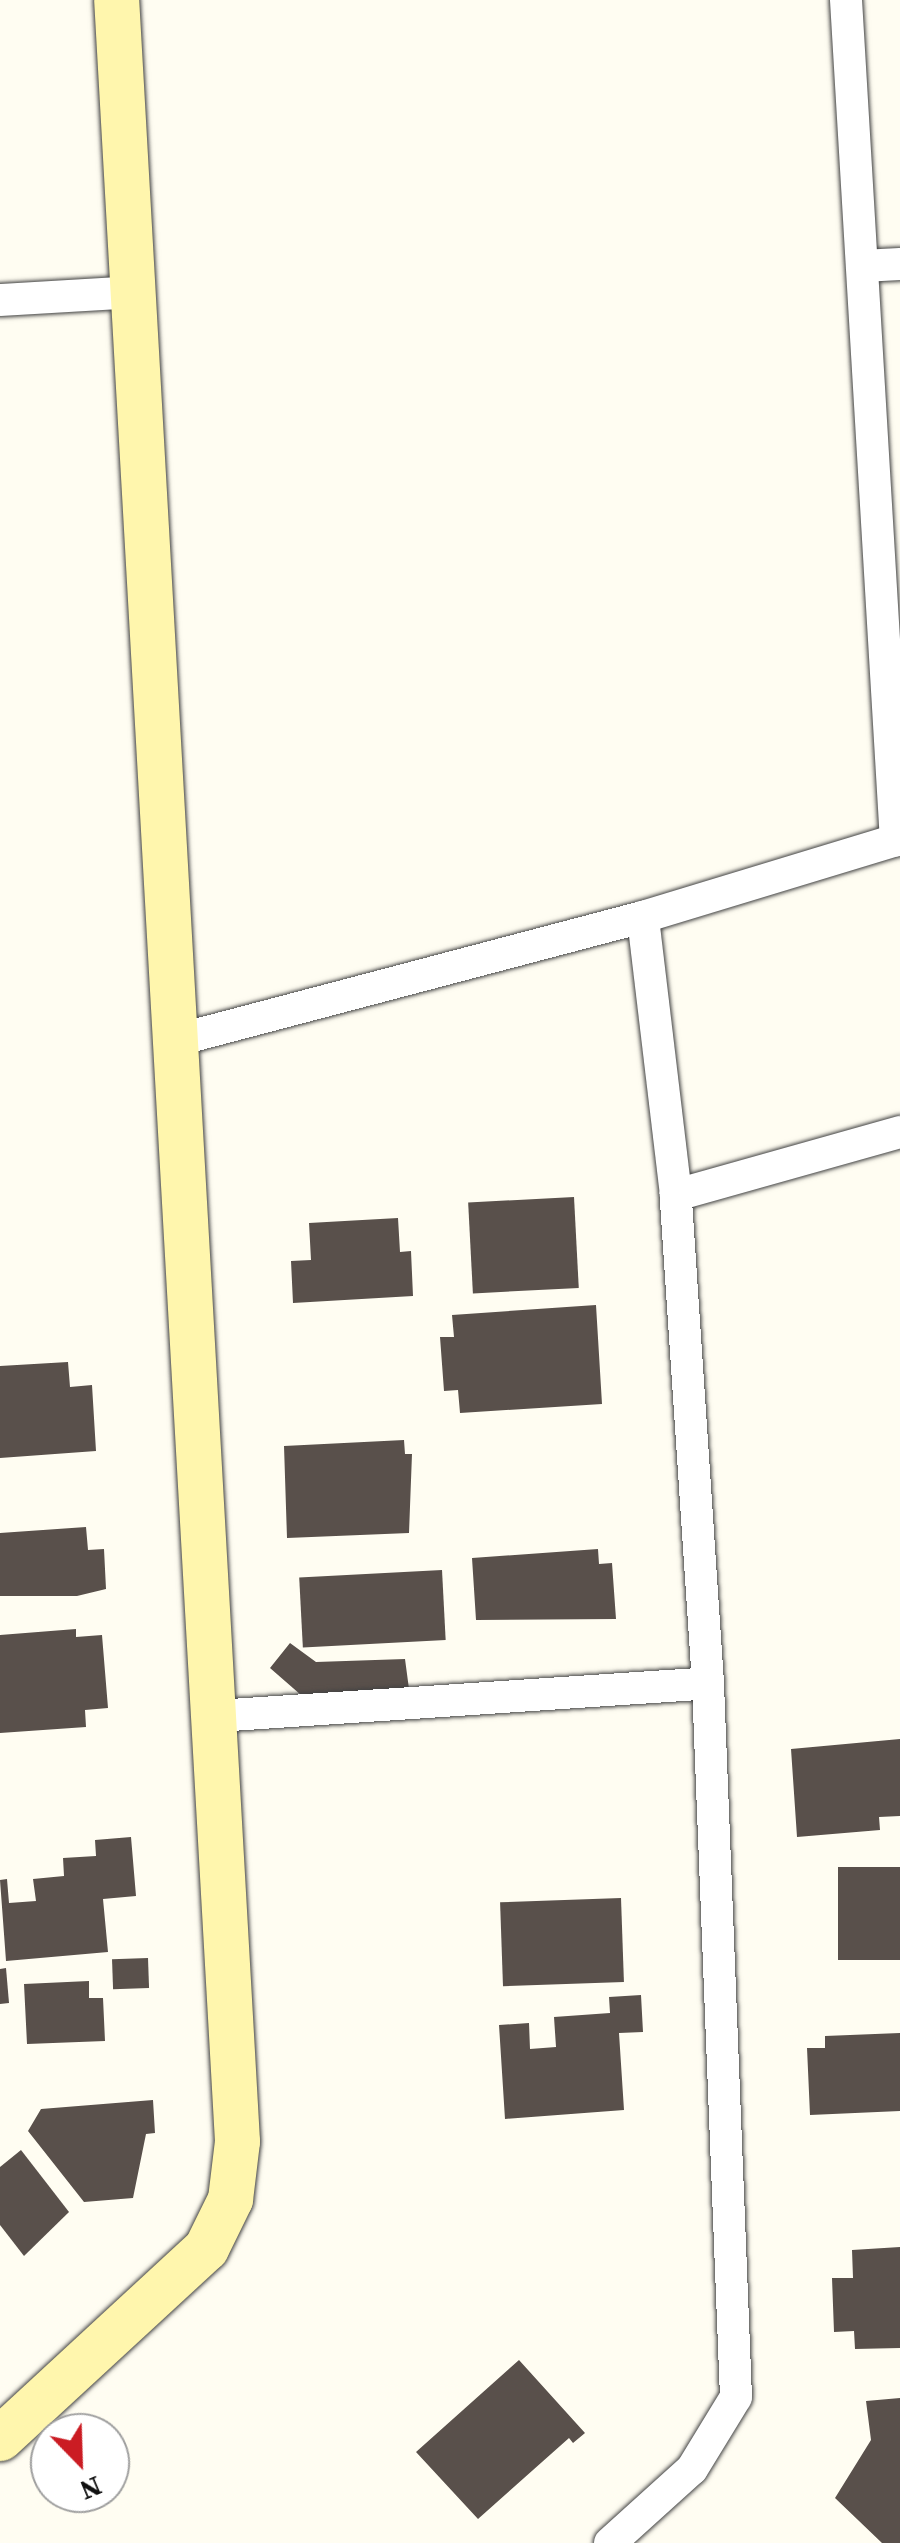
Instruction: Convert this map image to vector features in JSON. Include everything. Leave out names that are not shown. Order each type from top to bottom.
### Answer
[{"type":"street","points":[[0,2438],[171,2285],[206,2248],[230,2199],[238,2096],[116,0]]},
{"type":"street","points":[[176,1040],[643,917],[898,840],[846,0]]},
{"type":"street","points":[[862,266],[900,264]]},
{"type":"street","points":[[0,300],[133,292]]},
{"type":"street","points":[[610,2543],[692,2468],[736,2396],[708,1683],[676,1195],[643,917]]},
{"type":"street","points":[[676,1195],[900,1132]]},
{"type":"street","points":[[216,1716],[708,1683]]},
{"type":"building","points":[[574,1197],[579,1288],[473,1293],[468,1203]]},
{"type":"building","points":[[398,1218],[400,1252],[411,1251],[413,1296],[293,1303],[291,1261],[311,1260],[309,1223]]},
{"type":"building","points":[[596,1305],[602,1404],[460,1413],[458,1390],[444,1391],[440,1337],[454,1337],[452,1315]]},
{"type":"building","points":[[68,1362],[70,1387],[92,1385],[96,1451],[0,1458],[0,1366]]},
{"type":"building","points":[[404,1440],[405,1454],[412,1454],[409,1533],[287,1538],[284,1446]]},
{"type":"building","points":[[86,1527],[88,1550],[104,1549],[106,1589],[77,1596],[0,1596],[0,1533]]},
{"type":"building","points":[[598,1549],[599,1564],[612,1563],[616,1619],[476,1620],[472,1558]]},
{"type":"building","points":[[442,1570],[446,1640],[303,1647],[299,1577]]},
{"type":"building","points":[[76,1629],[76,1637],[102,1635],[108,1708],[85,1710],[86,1727],[0,1733],[0,1635]]},
{"type":"building","points":[[290,1643],[316,1662],[405,1659],[409,1689],[301,1695],[270,1668]]},
{"type":"building","points":[[900,1739],[900,1816],[879,1817],[880,1830],[797,1837],[791,1749]]},
{"type":"building","points":[[131,1837],[136,1896],[103,1899],[108,1952],[6,1961],[0,1880],[7,1879],[9,1903],[36,1901],[33,1879],[64,1876],[63,1858],[96,1856],[95,1840]]},
{"type":"building","points":[[838,1867],[900,1867],[900,1960],[838,1960]]},
{"type":"building","points":[[621,1898],[624,1982],[503,1986],[500,1902]]},
{"type":"building","points":[[148,1958],[149,1988],[113,1989],[112,1959]]},
{"type":"building","points":[[6,1968],[9,2003],[0,2004],[0,1969]]},
{"type":"building","points":[[89,1981],[89,1998],[103,1998],[105,2041],[27,2044],[24,1984]]},
{"type":"building","points":[[641,1995],[643,2032],[619,2033],[624,2110],[505,2119],[499,2025],[529,2023],[530,2049],[556,2047],[554,2017],[610,2013],[609,1997]]},
{"type":"building","points":[[900,2033],[900,2111],[810,2115],[807,2048],[825,2048],[825,2036]]},
{"type":"building","points":[[153,2100],[155,2133],[146,2134],[133,2198],[84,2202],[28,2131],[41,2109]]},
{"type":"building","points":[[21,2150],[69,2212],[24,2256],[0,2225],[0,2167]]},
{"type":"building","points":[[900,2247],[900,2348],[855,2349],[854,2331],[834,2332],[832,2278],[853,2278],[852,2250]]},
{"type":"building","points":[[519,2360],[585,2433],[573,2443],[569,2438],[478,2519],[416,2452]]},
{"type":"building","points":[[900,2398],[900,2543],[882,2543],[835,2498],[871,2440],[866,2401]]}]
